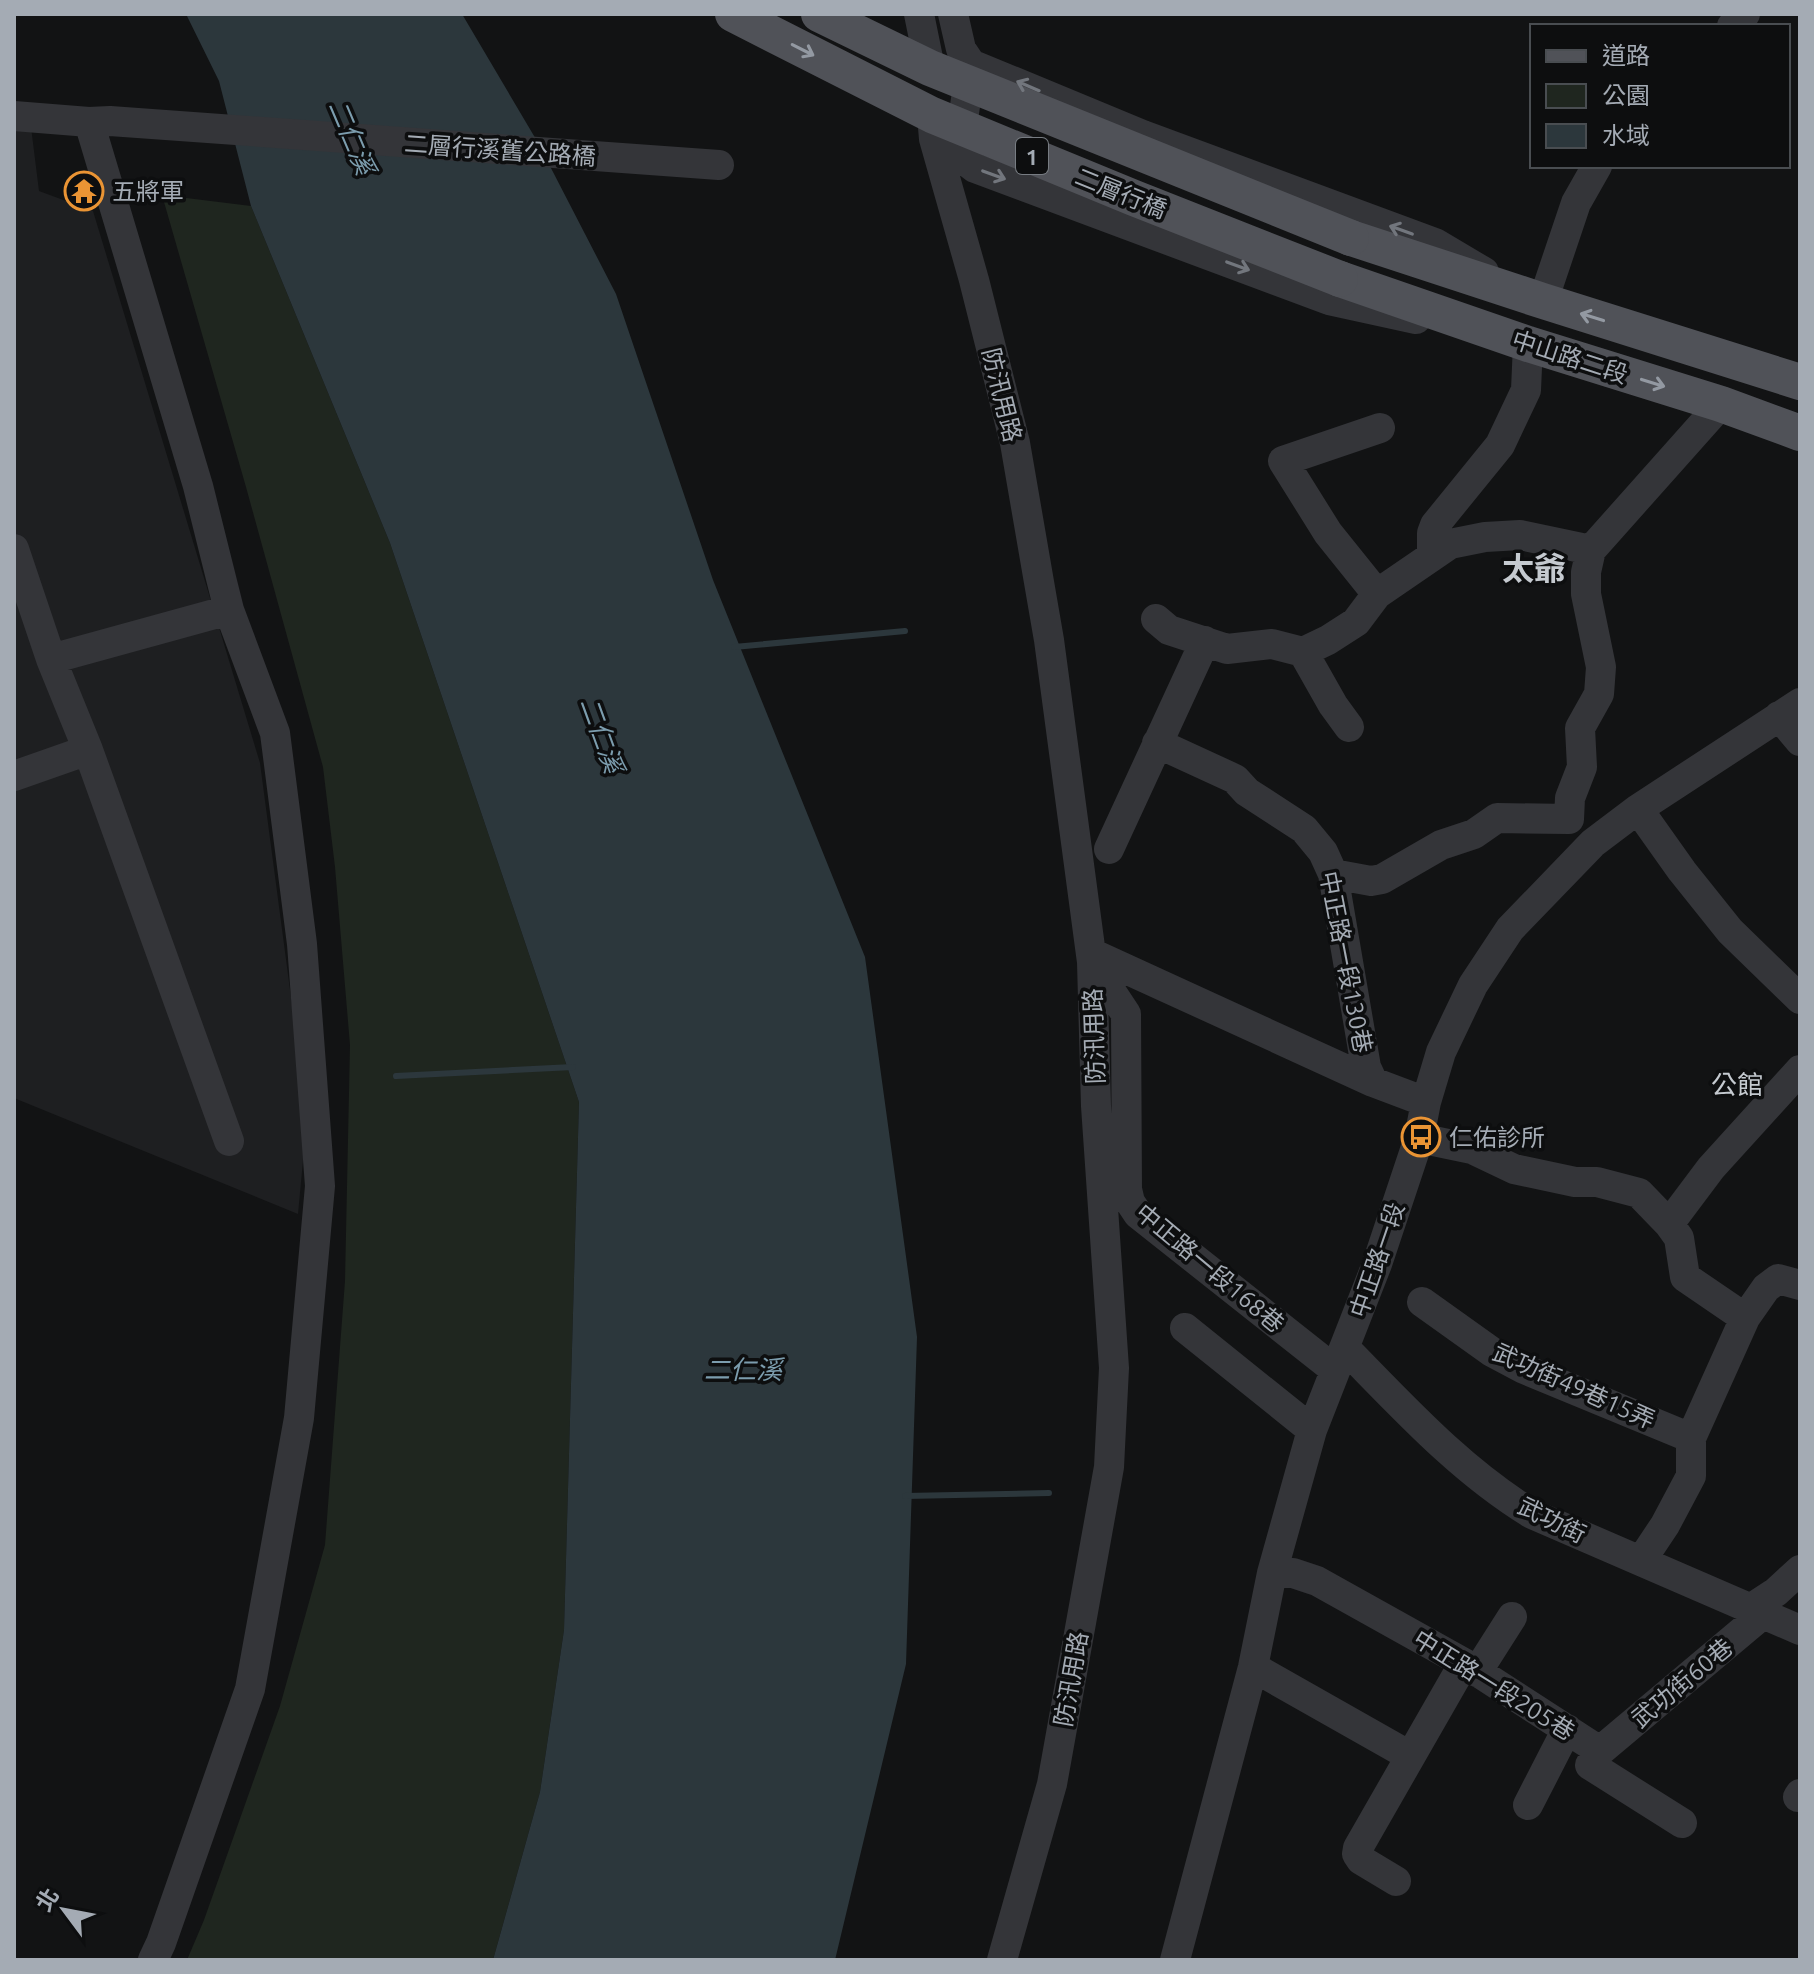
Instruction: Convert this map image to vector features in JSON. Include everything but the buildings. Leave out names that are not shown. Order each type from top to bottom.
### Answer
[{"type":"main road","name":"二層行橋","points":[[733,14],[932,115],[1340,279]]},
{"type":"main road","name":"二層行橋","points":[[819,14],[930,68],[1351,238]]},
{"type":"main road","name":"中山路二段","points":[[1351,238],[1800,382]]},
{"type":"main road","name":"中山路二段","points":[[1340,279],[1516,340],[1721,404],[1800,433]]},
{"type":"street","points":[[919,14],[930,68]]},
{"type":"street","points":[[953,14],[961,49],[971,64],[958,155],[975,168],[1329,300],[1516,340],[1526,390],[1496,451],[1435,525],[1432,556]]},
{"type":"street","points":[[971,64],[1143,135],[1435,243],[1531,297],[1596,168]]},
{"type":"street","name":"防汛用路","points":[[932,115],[934,139],[1015,443],[1049,640],[1091,957],[1096,1106],[1114,1368],[1109,1467],[1052,1784],[1002,1960]]},
{"type":"street","name":"二層行溪舊公路橋","points":[[14,116],[719,165]]},
{"type":"street","points":[[89,122],[198,486],[229,610],[275,733],[302,944],[320,1186],[299,1418],[250,1689],[153,1960]]},
{"type":"street","points":[[1569,819],[1570,798],[1582,767],[1580,728],[1599,694],[1601,667],[1586,594],[1586,572],[1591,550],[1721,404]]},
{"type":"street","points":[[1377,594],[1328,533],[1283,461],[1380,428]]},
{"type":"street","points":[[1156,619],[1169,630],[1227,649],[1272,644],[1303,652],[1356,622],[1377,594],[1450,544],[1520,535],[1591,550]]},
{"type":"street","points":[[14,549],[51,659],[88,750],[229,1141]]},
{"type":"street","points":[[51,659],[229,610]]},
{"type":"street","points":[[1109,849],[1205,641]]},
{"type":"street","points":[[1303,652],[1349,727]]},
{"type":"street","points":[[1790,709],[1800,741]]},
{"type":"street","name":"中正路一段","points":[[1175,1960],[1253,1667],[1272,1573],[1312,1430],[1419,1138],[1441,1052],[1473,985],[1510,929],[1593,843],[1638,809],[1790,709]]},
{"type":"street","name":"中正路一段130巷","points":[[1157,743],[1235,779],[1247,792],[1304,829],[1323,852],[1333,874],[1366,1067],[1373,1082]]},
{"type":"street","points":[[14,776],[88,750]]},
{"type":"street","points":[[1638,809],[1730,931],[1800,999]]},
{"type":"street","points":[[1333,874],[1371,881],[1382,879],[1441,845],[1474,834],[1497,818],[1569,819],[1593,843]]},
{"type":"street","name":"中正路一段130巷","points":[[1091,957],[1373,1082],[1426,1102]]},
{"type":"street","name":"中正路一段168巷","points":[[1091,957],[1126,1014],[1127,1189],[1130,1202],[1138,1214],[1340,1359]]},
{"type":"street","points":[[1669,1224],[1711,1168],[1800,1070]]},
{"type":"street","points":[[1419,1138],[1472,1149],[1514,1169],[1575,1182],[1597,1182],[1639,1193],[1679,1238],[1685,1277],[1745,1318]]},
{"type":"street","points":[[1641,1561],[1665,1525],[1691,1476],[1691,1438],[1745,1318],[1766,1288],[1778,1279],[1800,1285]]},
{"type":"street","name":"武功街49巷15弄","points":[[1422,1302],[1492,1352],[1524,1369],[1691,1438]]},
{"type":"street","points":[[1185,1328],[1312,1430]]},
{"type":"street","name":"武功街","points":[[1340,1359],[1434,1440],[1532,1514],[1800,1630]]},
{"type":"street","name":"武功街60巷","points":[[1600,1751],[1800,1570]]},
{"type":"street","name":"中正路一段205巷","points":[[1272,1573],[1293,1573],[1317,1581],[1470,1667],[1600,1751],[1590,1765],[1682,1823]]},
{"type":"street","points":[[1396,1881],[1361,1860],[1357,1854],[1410,1756],[1470,1667],[1512,1617]]},
{"type":"street","points":[[1253,1667],[1410,1756]]},
{"type":"street","points":[[1528,1805],[1567,1729]]},
{"type":"shaded area","points":[[14,116],[30,119],[39,191],[93,211],[260,763],[307,1118],[298,1214],[14,1098]]},
{"type":"green space","points":[[162,195],[251,206],[390,543],[579,1102],[564,1630],[540,1792],[493,1960],[187,1960],[280,1706],[325,1545],[345,1281],[350,1045],[323,767]]},
{"type":"water","name":"二仁溪","points":[[186,14],[462,14],[537,141],[616,294],[713,580],[865,957],[917,1337],[906,1664],[835,1960],[493,1960],[540,1792],[564,1630],[579,1102],[390,543],[251,206],[219,81]]},
{"type":"waterway","points":[[734,647],[905,631]]},
{"type":"waterway","points":[[396,1076],[573,1067]]},
{"type":"waterway","points":[[905,1496],[1049,1493]]},
{"type":"place","name":"五將軍","points":[[84,191]]},
{"type":"place","name":"仁佑診所","points":[[1421,1137]]},
{"type":"district","name":"太爺","points":[[1534,568]]},
{"type":"district","name":"公館","points":[[1737,1084]]}]
